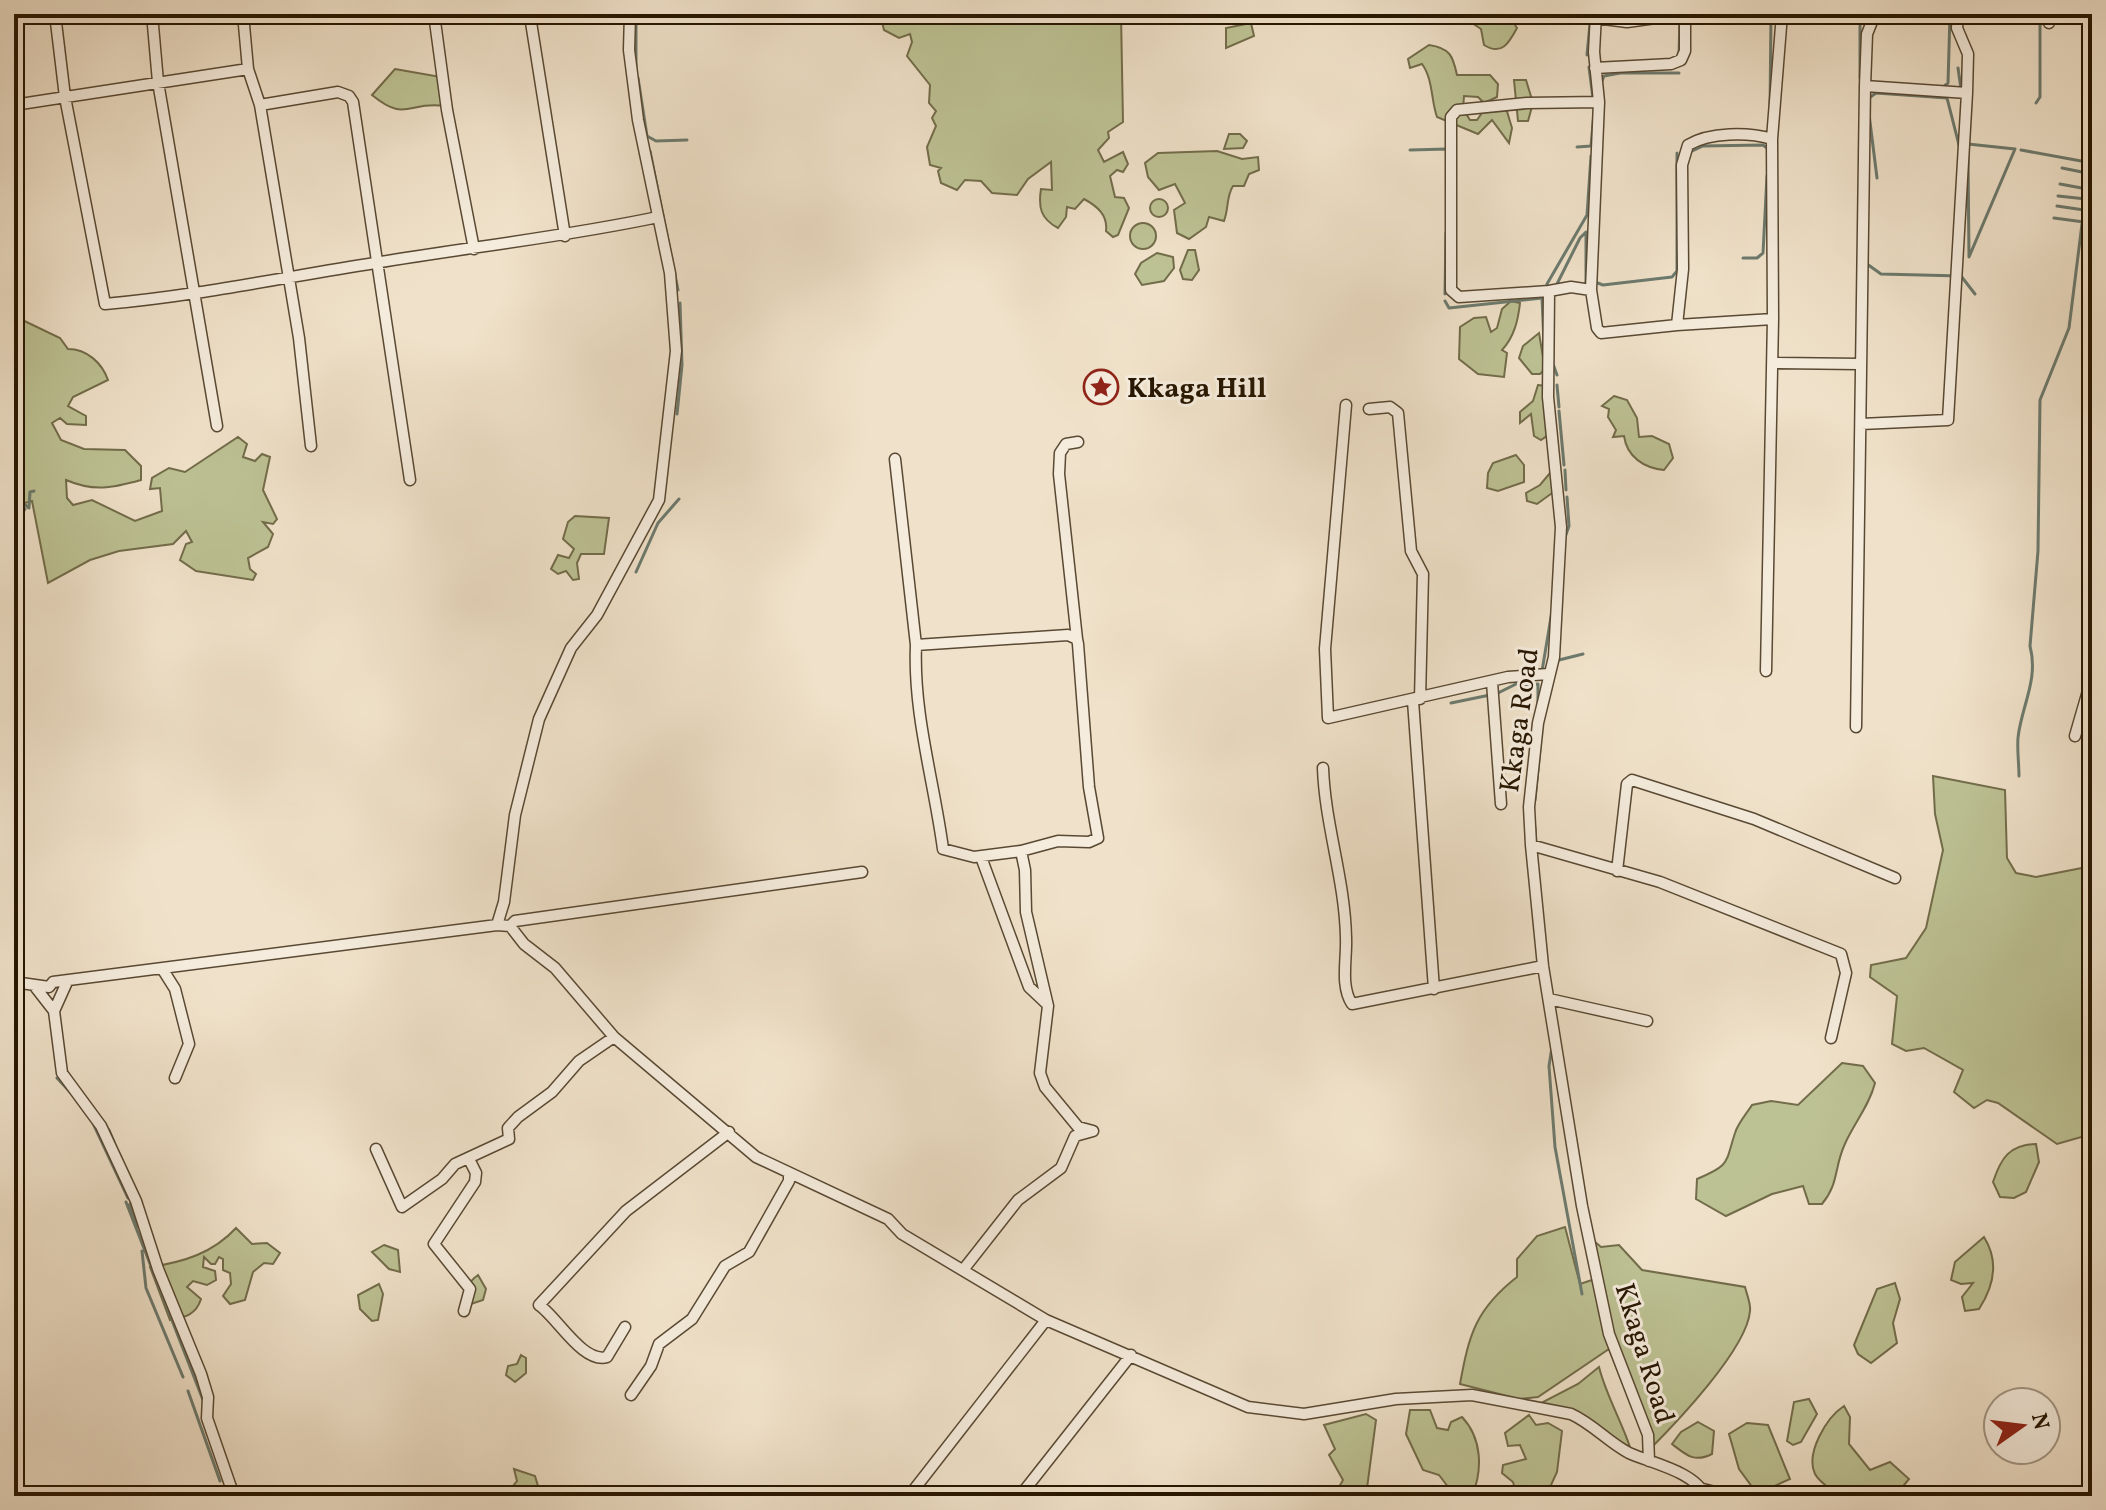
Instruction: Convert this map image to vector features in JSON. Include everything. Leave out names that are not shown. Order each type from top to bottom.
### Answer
[{"type":"street","points":[[55,14],[65,97],[105,304],[193,294],[379,262],[565,236],[658,217]]},
{"type":"street","points":[[152,14],[158,82],[217,426]]},
{"type":"street","points":[[243,14],[248,69],[260,105],[299,338],[311,446]]},
{"type":"street","points":[[434,14],[447,110],[474,249]]},
{"type":"street","points":[[497,925],[504,902],[515,815],[539,719],[571,648],[597,615],[659,500],[676,351],[670,273],[638,120],[629,50],[630,14]]},
{"type":"street","points":[[1595,68],[1671,64],[1681,60],[1685,51],[1685,14],[1627,22],[1596,16],[1595,68],[1599,102],[1591,290],[1597,328],[1601,333],[1773,319]]},
{"type":"street","points":[[1766,671],[1773,363],[1772,139],[1782,14]]},
{"type":"street","points":[[1856,727],[1865,86],[1867,34],[1875,14]]},
{"type":"street","points":[[1861,424],[1948,420],[1968,54],[1957,28],[1958,14]]},
{"type":"street","points":[[530,16],[565,236]]},
{"type":"street","points":[[14,105],[248,69]]},
{"type":"street","points":[[1865,86],[1967,93]]},
{"type":"street","points":[[260,105],[338,92],[349,96],[379,262],[410,480]]},
{"type":"street","points":[[1591,290],[1571,287],[1459,297],[1451,290],[1451,117],[1457,110],[1507,104],[1599,102]]},
{"type":"street","points":[[1677,325],[1683,269],[1682,165],[1688,145],[1701,137],[1760,136],[1772,139]]},
{"type":"street","name":"Kkaga Road","points":[[1549,291],[1548,397],[1561,527],[1554,657],[1538,723],[1529,807],[1531,845],[1543,966],[1582,1206],[1600,1295],[1622,1372],[1648,1435],[1649,1461]]},
{"type":"street","points":[[1773,363],[1859,364]]},
{"type":"street","points":[[1346,405],[1325,649],[1325,714],[1332,720],[1492,682],[1548,674]]},
{"type":"street","points":[[1369,409],[1390,407],[1398,413],[1411,551],[1423,574],[1416,700],[1434,989]]},
{"type":"street","points":[[895,459],[916,645],[917,715],[934,781],[943,849],[981,857],[1058,841],[1089,842],[1098,838],[1089,787],[1059,474],[1060,453],[1066,444],[1078,442]]},
{"type":"street","points":[[916,645],[1068,635],[1077,639]]},
{"type":"street","points":[[2075,736],[2092,677]]},
{"type":"street","points":[[1492,682],[1501,804]]},
{"type":"street","points":[[1323,768],[1324,809],[1338,855],[1348,998],[1357,1006],[1543,966]]},
{"type":"street","points":[[1617,871],[1627,784],[1632,780],[1754,819],[1895,878]]},
{"type":"street","points":[[1531,845],[1721,904],[1841,954],[1846,973],[1831,1038]]},
{"type":"street","points":[[963,1270],[1018,1200],[1061,1168],[1075,1136],[1093,1131],[1078,1127],[1075,1119],[1045,1087],[1040,1073],[1048,1006],[1026,912],[1025,870],[1021,851]]},
{"type":"street","points":[[981,857],[1029,987],[1048,1006]]},
{"type":"street","points":[[510,926],[515,921],[574,911],[862,872]]},
{"type":"street","points":[[14,982],[36,988],[497,925],[510,926],[524,944],[555,968],[614,1037],[756,1157],[888,1219],[902,1234],[1046,1320],[1131,1355],[1214,1395],[1248,1407],[1304,1414],[1396,1399],[1472,1395],[1504,1398],[1586,1421],[1618,1446],[1693,1481],[1704,1493],[1731,1496]]},
{"type":"street","points":[[163,970],[175,989],[189,1044],[175,1078]]},
{"type":"street","points":[[54,1011],[67,982]]},
{"type":"street","points":[[36,988],[54,1011],[62,1073],[101,1126],[136,1201],[201,1374],[208,1397],[207,1418],[234,1496]]},
{"type":"street","points":[[1549,999],[1647,1021]]},
{"type":"street","points":[[376,1149],[402,1207],[442,1179],[455,1164],[509,1139],[508,1128],[518,1117],[552,1092],[579,1061],[614,1037]]},
{"type":"street","points":[[625,1327],[607,1357],[601,1359],[591,1356],[569,1337],[553,1315],[539,1305],[626,1211],[729,1132]]},
{"type":"street","points":[[464,1311],[470,1289],[434,1244],[475,1182],[476,1173],[469,1159]]},
{"type":"street","points":[[631,1395],[651,1366],[659,1344],[692,1319],[725,1266],[749,1252],[789,1181],[789,1173]]},
{"type":"street","points":[[909,1496],[1046,1320]]},
{"type":"street","points":[[1020,1496],[1131,1355]]},
{"type":"green space","points":[[880,14],[1121,14],[1123,122],[1108,132],[1109,138],[1098,150],[1104,162],[1123,152],[1128,164],[1123,172],[1117,170],[1110,176],[1115,197],[1124,198],[1129,208],[1118,235],[1113,237],[1106,231],[1101,212],[1084,199],[1075,209],[1067,207],[1066,217],[1058,228],[1048,221],[1042,212],[1040,196],[1041,189],[1052,190],[1051,162],[1028,179],[1017,195],[992,193],[981,181],[965,180],[957,190],[941,183],[938,171],[941,168],[930,165],[927,147],[936,126],[932,118],[936,111],[929,103],[930,85],[907,56],[912,42],[910,34],[899,38],[884,30]]},
{"type":"green space","points":[[1471,14],[1508,14],[1517,28],[1504,46],[1490,48],[1484,45],[1481,29],[1472,23]]},
{"type":"green space","points":[[1251,23],[1254,36],[1226,48],[1226,28]]},
{"type":"green space","points":[[1429,45],[1442,48],[1449,54],[1457,75],[1490,75],[1498,84],[1497,97],[1484,103],[1478,97],[1464,96],[1463,109],[1470,120],[1477,120],[1484,110],[1506,108],[1512,128],[1509,143],[1492,120],[1478,134],[1437,117],[1426,70],[1422,64],[1410,68],[1408,59]]},
{"type":"green space","points":[[395,69],[441,77],[444,106],[393,108],[372,95]]},
{"type":"green space","points":[[1514,80],[1526,80],[1533,103],[1528,121],[1518,121]]},
{"type":"green space","points":[[1229,134],[1240,134],[1247,141],[1243,148],[1224,149]]},
{"type":"green space","points":[[1217,151],[1242,159],[1258,157],[1259,170],[1249,174],[1244,186],[1233,186],[1224,221],[1209,217],[1206,227],[1189,239],[1177,233],[1174,210],[1185,203],[1175,184],[1159,190],[1148,177],[1145,163],[1158,153]]},
{"type":"green space","points":[[1155,199],[1163,199],[1168,208],[1166,215],[1155,217],[1150,212],[1150,204]]},
{"type":"green space","points":[[1143,223],[1152,227],[1156,236],[1152,245],[1143,249],[1134,245],[1130,236],[1134,227]]},
{"type":"green space","points":[[1188,250],[1195,250],[1199,270],[1192,280],[1183,279],[1180,270]]},
{"type":"green space","points":[[1157,253],[1173,257],[1174,268],[1164,281],[1142,285],[1135,274],[1141,263]]},
{"type":"green space","points":[[1511,301],[1520,303],[1515,328],[1502,350],[1507,353],[1504,377],[1478,374],[1459,359],[1460,327],[1474,318],[1486,317],[1491,332],[1497,328],[1502,309]]},
{"type":"green space","points":[[14,316],[60,338],[68,349],[87,354],[98,363],[108,380],[73,397],[68,406],[86,416],[86,425],[67,424],[60,418],[52,423],[61,440],[84,449],[125,450],[141,466],[141,480],[121,485],[103,488],[66,480],[67,498],[73,505],[92,500],[135,521],[162,511],[160,488],[150,489],[152,478],[169,468],[185,472],[238,437],[247,444],[243,457],[255,461],[262,454],[270,457],[263,490],[277,519],[273,524],[263,522],[273,534],[268,547],[248,558],[250,569],[256,574],[253,580],[196,571],[180,560],[186,544],[192,542],[186,531],[173,544],[119,551],[90,560],[48,583],[32,501],[14,506]]},
{"type":"green space","points":[[1539,333],[1545,369],[1540,374],[1532,374],[1519,358],[1523,346]]},
{"type":"green space","points":[[1538,385],[1545,386],[1555,430],[1541,440],[1534,436],[1531,414],[1520,423],[1520,412],[1533,401]]},
{"type":"green space","points":[[1614,396],[1627,400],[1637,418],[1639,437],[1652,436],[1669,444],[1673,458],[1664,470],[1638,460],[1629,450],[1624,436],[1613,437],[1616,430],[1608,417],[1609,409],[1602,406]]},
{"type":"green space","points":[[1516,455],[1524,465],[1524,482],[1498,491],[1487,488],[1488,473],[1493,463]]},
{"type":"green space","points":[[1550,473],[1559,476],[1559,488],[1537,504],[1527,501],[1526,493],[1540,485]]},
{"type":"green space","points":[[575,516],[609,518],[604,554],[581,554],[577,563],[579,579],[573,580],[566,571],[558,574],[551,569],[558,555],[569,558],[574,549],[563,539],[568,522]]},
{"type":"green space","points":[[1933,776],[2005,790],[2007,858],[2016,873],[2036,877],[2092,866],[2092,1134],[2057,1144],[1998,1103],[1987,1100],[1974,1108],[1954,1092],[1963,1070],[1924,1048],[1906,1051],[1892,1044],[1897,996],[1870,977],[1871,965],[1906,958],[1926,928],[1943,850],[1935,814]]},
{"type":"green space","points":[[1842,1063],[1863,1066],[1875,1083],[1844,1146],[1834,1182],[1822,1204],[1809,1204],[1803,1186],[1772,1194],[1726,1216],[1696,1199],[1697,1179],[1725,1162],[1736,1129],[1752,1105],[1771,1101],[1798,1105]]},
{"type":"green space","points":[[2036,1144],[2039,1162],[2026,1192],[2014,1198],[2000,1197],[1993,1182],[2007,1154],[2019,1147]]},
{"type":"green space","points":[[1565,1227],[1580,1284],[1595,1279],[1588,1236],[1601,1247],[1619,1245],[1642,1270],[1745,1287],[1750,1311],[1737,1345],[1708,1385],[1649,1450],[1609,1349],[1538,1397],[1519,1399],[1460,1384],[1476,1324],[1492,1300],[1517,1277],[1517,1259],[1537,1236]]},
{"type":"green space","points":[[236,1228],[252,1244],[267,1243],[280,1253],[273,1264],[264,1263],[253,1272],[245,1300],[230,1304],[223,1296],[231,1284],[230,1273],[223,1270],[223,1259],[219,1257],[215,1264],[211,1264],[204,1257],[203,1267],[215,1271],[216,1280],[207,1285],[193,1281],[187,1287],[201,1299],[199,1304],[189,1314],[170,1320],[150,1267],[197,1255],[218,1244]]},
{"type":"green space","points":[[1984,1237],[1992,1255],[1991,1282],[1979,1309],[1965,1311],[1962,1297],[1973,1283],[1961,1284],[1951,1280],[1955,1262]]},
{"type":"green space","points":[[384,1245],[398,1250],[400,1272],[389,1269],[372,1252]]},
{"type":"green space","points":[[478,1275],[486,1289],[483,1300],[465,1306],[467,1289]]},
{"type":"green space","points":[[1895,1283],[1900,1299],[1893,1323],[1897,1343],[1871,1363],[1858,1354],[1854,1345],[1877,1289]]},
{"type":"green space","points":[[379,1284],[383,1294],[378,1320],[372,1321],[360,1309],[358,1295]]},
{"type":"green space","points":[[521,1355],[526,1358],[526,1373],[515,1382],[506,1375],[508,1366],[517,1364]]},
{"type":"green space","points":[[1599,1367],[1630,1447],[1609,1438],[1593,1425],[1539,1404],[1578,1384]]},
{"type":"green space","points":[[1809,1399],[1817,1414],[1801,1442],[1793,1445],[1787,1441],[1794,1402]]},
{"type":"green space","points":[[1844,1406],[1850,1417],[1849,1444],[1870,1470],[1890,1462],[1909,1479],[1895,1496],[1839,1496],[1815,1474],[1813,1456],[1819,1436]]},
{"type":"green space","points":[[1410,1410],[1430,1410],[1437,1428],[1448,1430],[1451,1422],[1462,1417],[1469,1425],[1479,1455],[1478,1476],[1472,1496],[1455,1496],[1439,1475],[1423,1470],[1406,1434]]},
{"type":"green space","points":[[1366,1414],[1376,1420],[1366,1496],[1334,1496],[1343,1480],[1329,1455],[1335,1449],[1324,1425]]},
{"type":"green space","points":[[1529,1415],[1536,1425],[1548,1423],[1562,1431],[1557,1472],[1546,1496],[1517,1496],[1513,1482],[1502,1473],[1503,1465],[1526,1459],[1520,1445],[1508,1446],[1505,1433]]},
{"type":"green space","points":[[1698,1422],[1714,1431],[1712,1454],[1695,1458],[1672,1444],[1681,1432]]},
{"type":"green space","points":[[1747,1423],[1768,1425],[1790,1479],[1768,1489],[1753,1488],[1739,1469],[1729,1434]]},
{"type":"green space","points":[[514,1469],[535,1476],[541,1496],[505,1496],[517,1481]]},
{"type":"waterway","points":[[636,14],[636,67]]},
{"type":"waterway","points":[[1770,109],[1771,14]]},
{"type":"waterway","points":[[1860,14],[1860,78]]},
{"type":"waterway","points":[[1942,88],[1948,83],[1950,14]]},
{"type":"waterway","points":[[2036,103],[2040,97],[2040,14]]},
{"type":"waterway","points":[[1679,54],[1680,18]]},
{"type":"waterway","points":[[1587,55],[1590,24]]},
{"type":"waterway","points":[[1589,67],[1593,98]]},
{"type":"waterway","points":[[1958,68],[1961,89]]},
{"type":"waterway","points":[[1602,81],[1604,76],[1620,73],[1679,73]]},
{"type":"waterway","points":[[638,78],[647,136],[656,141],[687,140]]},
{"type":"waterway","points":[[1869,98],[1876,93],[1947,98],[1960,149]]},
{"type":"waterway","points":[[1577,147],[1591,146],[1594,113]]},
{"type":"waterway","points":[[1869,114],[1877,178]]},
{"type":"waterway","points":[[1968,144],[2015,149],[1969,257],[1968,156]]},
{"type":"waterway","points":[[1690,152],[1703,146],[1763,145],[1767,148]]},
{"type":"waterway","points":[[1410,150],[1447,149],[1448,152]]},
{"type":"waterway","points":[[2021,150],[2092,163]]},
{"type":"waterway","points":[[650,151],[678,290]]},
{"type":"waterway","points":[[1595,282],[1603,285],[1672,277],[1677,271],[1677,153]]},
{"type":"waterway","points":[[1547,284],[1587,215],[1591,156]]},
{"type":"waterway","points":[[2062,168],[2092,174]]},
{"type":"waterway","points":[[2019,776],[2018,738],[2032,670],[2030,646],[2038,551],[2040,400],[2069,328],[2086,192],[2092,174]]},
{"type":"waterway","points":[[1743,258],[1757,258],[1763,253],[1767,176]]},
{"type":"waterway","points":[[2060,184],[2087,189]]},
{"type":"waterway","points":[[2058,196],[2086,199]]},
{"type":"waterway","points":[[2057,206],[2084,210]]},
{"type":"waterway","points":[[2054,218],[2084,222]]},
{"type":"waterway","points":[[1586,232],[1586,283]]},
{"type":"waterway","points":[[1555,288],[1586,232]]},
{"type":"waterway","points":[[1445,294],[1446,233]]},
{"type":"waterway","points":[[1867,264],[1881,274],[1961,276],[1975,294]]},
{"type":"waterway","points":[[1445,301],[1449,308],[1542,298],[1544,342]]},
{"type":"waterway","points":[[677,414],[682,365],[680,303]]},
{"type":"waterway","points":[[1553,364],[1557,375]]},
{"type":"waterway","points":[[1557,385],[1559,407]]},
{"type":"waterway","points":[[1559,411],[1564,465]]},
{"type":"waterway","points":[[1565,470],[1566,490]]},
{"type":"waterway","points":[[14,508],[23,503],[29,508],[30,492],[34,491]]},
{"type":"waterway","points":[[1564,540],[1569,526],[1567,497]]},
{"type":"waterway","points":[[636,572],[658,523],[679,499]]},
{"type":"waterway","points":[[14,526],[25,509]]},
{"type":"waterway","points":[[1542,671],[1552,611]]},
{"type":"waterway","points":[[1555,661],[1583,654]]},
{"type":"waterway","points":[[1498,693],[1526,679]]},
{"type":"waterway","points":[[1523,685],[1538,684],[1538,705]]},
{"type":"waterway","points":[[1451,703],[1490,695]]},
{"type":"waterway","points":[[1535,800],[1540,748]]},
{"type":"waterway","points":[[1535,828],[1536,844]]},
{"type":"waterway","points":[[1552,1047],[1549,1066],[1555,1147],[1582,1294]]},
{"type":"waterway","points":[[57,1078],[71,1093]]},
{"type":"waterway","points":[[92,1121],[128,1198]]},
{"type":"waterway","points":[[109,1130],[114,1142]]},
{"type":"waterway","points":[[126,1202],[203,1400]]},
{"type":"waterway","points":[[130,1204],[138,1226]]},
{"type":"waterway","points":[[142,1251],[146,1288],[183,1377]]},
{"type":"waterway","points":[[188,1391],[220,1481]]},
{"type":"place","name":"Kkaga Hill","points":[[1101,387]]}]
